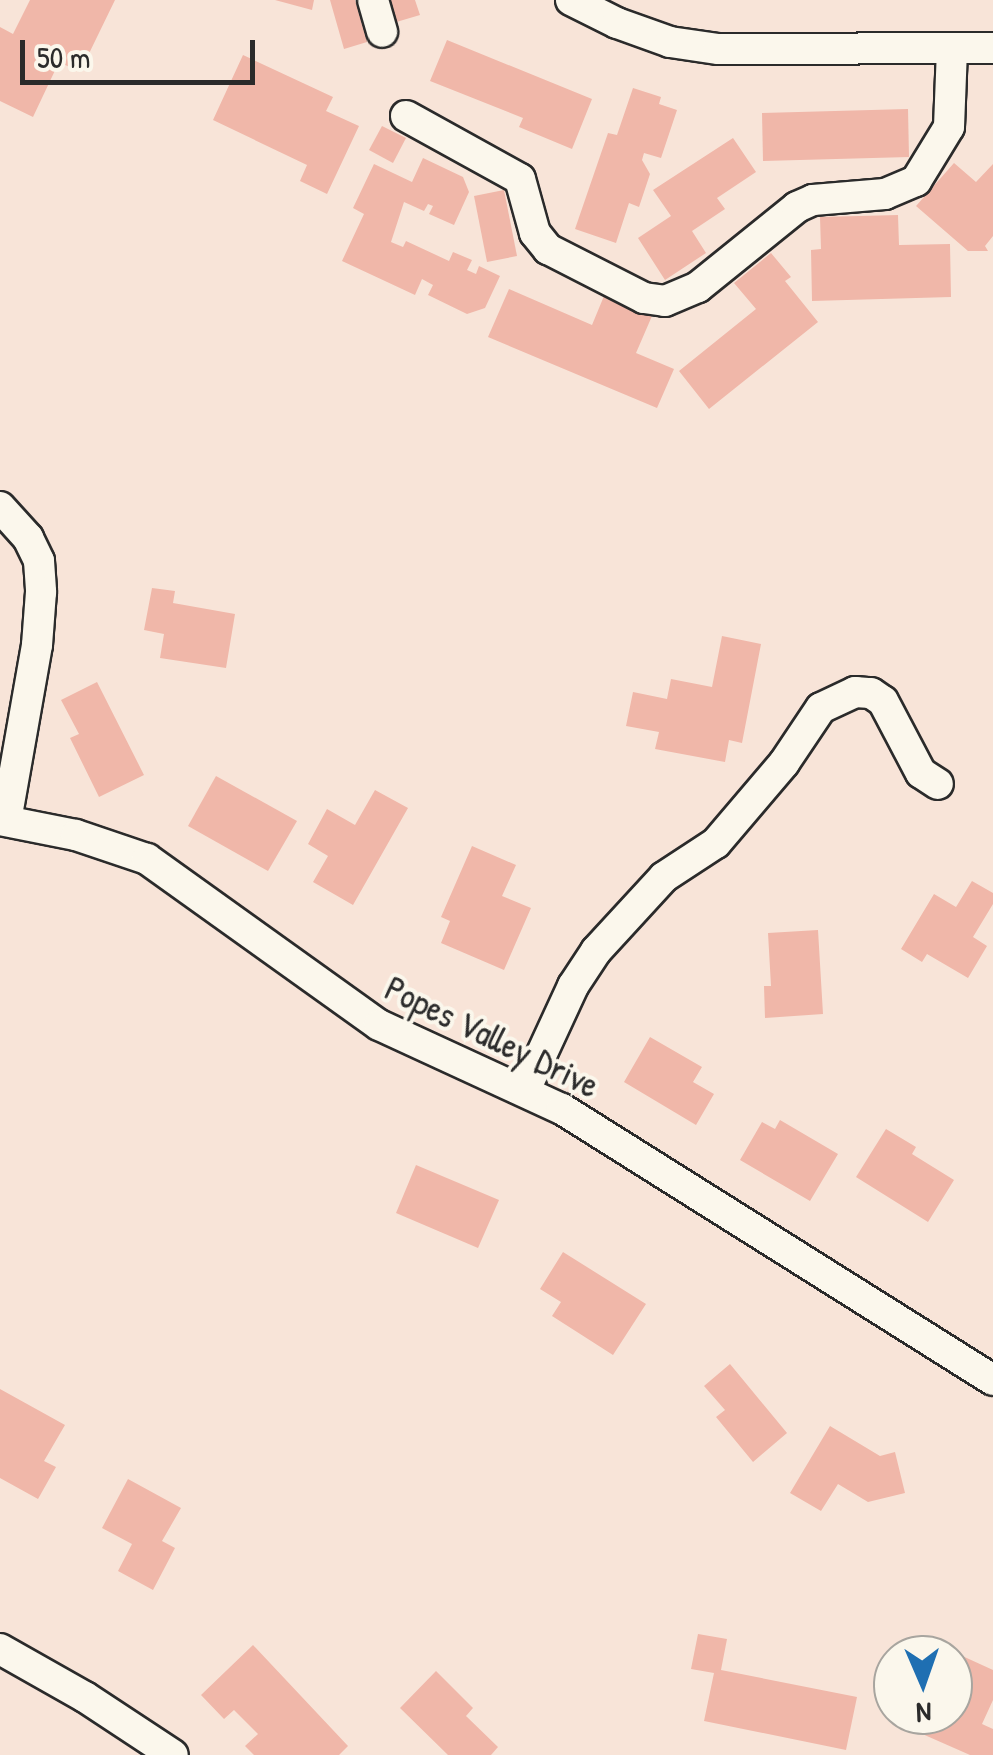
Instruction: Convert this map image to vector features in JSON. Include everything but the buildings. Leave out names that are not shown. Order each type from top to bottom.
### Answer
[{"type":"street","points":[[373,0],[382,32]]},
{"type":"street","points":[[571,0],[617,23],[670,42],[718,49],[993,48]]},
{"type":"street","points":[[406,116],[520,179],[535,233],[548,249],[644,298],[665,301],[698,287],[796,207],[814,200],[886,194],[916,181],[950,128],[952,48]]},
{"type":"street","points":[[0,507],[34,550],[41,592],[37,645],[3,820]]},
{"type":"street","points":[[525,1090],[572,986],[596,950],[664,877],[716,842],[784,763],[821,708],[840,696],[872,693],[883,701],[921,773],[938,784]]},
{"type":"street","name":"Popes Valley Drive","points":[[3,820],[76,835],[147,859],[379,1025],[450,1062],[525,1090],[993,1380]]},
{"type":"street","points":[[0,1649],[173,1755]]}]
